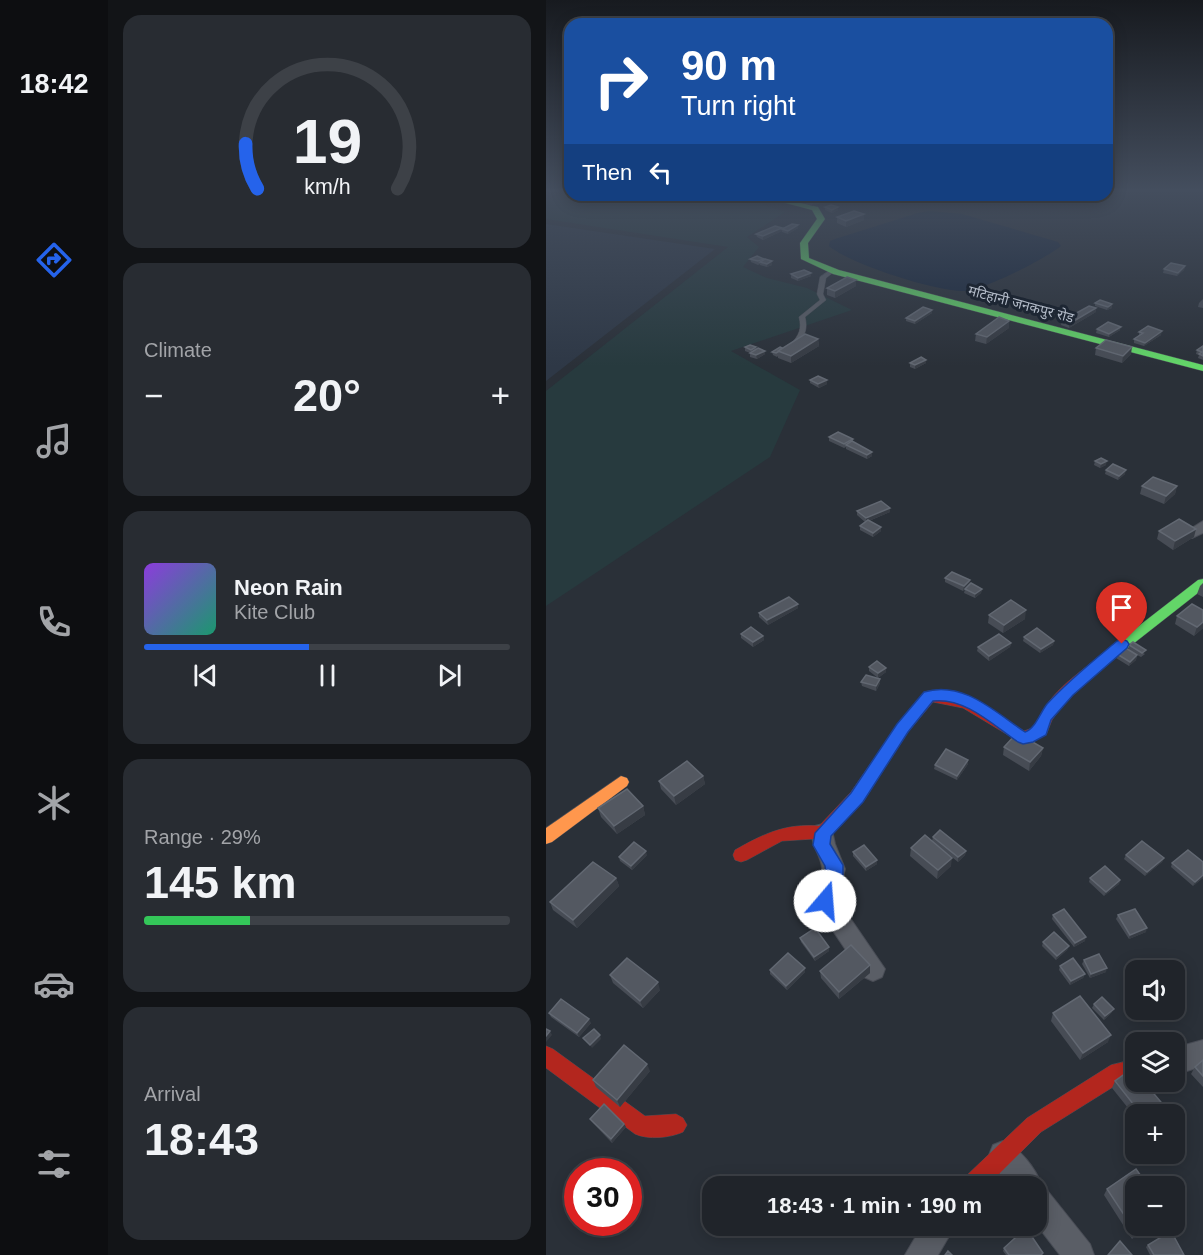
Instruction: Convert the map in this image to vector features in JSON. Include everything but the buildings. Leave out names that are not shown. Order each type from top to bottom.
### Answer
[{"type":"street","name":"मटिहानी जनकपुर रोड","points":[[804,250],[805,259],[832,271],[1203,368]]},
{"type":"street","points":[[873,969],[825,901],[825,892],[834,876],[834,865],[822,845],[823,833],[857,797],[903,728],[929,696],[944,694],[964,698],[1023,738],[1033,736],[1041,731],[1044,718],[1068,691],[1122,644],[1203,583]]},
{"type":"street","points":[[546,837],[621,782]]},
{"type":"street","points":[[741,855],[784,832],[797,830],[823,833]]},
{"type":"street","points":[[1185,1059],[1203,1053]]},
{"type":"street","points":[[546,1056],[642,1127],[676,1125]]},
{"type":"street","points":[[982,1176],[1034,1125],[1118,1072],[1125,1071]]},
{"type":"street","points":[[1004,1155],[1020,1176]]},
{"type":"street","points":[[1047,1213],[1079,1255]]},
{"type":"street","points":[[920,1255],[933,1236]]},
{"type":"lane","points":[[790,348],[802,336],[805,327],[802,317],[804,314],[814,309],[823,300],[820,294],[823,277],[832,271]]},
{"type":"shaded area","points":[[546,250],[714,250],[546,381]]},
{"type":"shaded area","points":[[835,250],[1055,250],[1014,273],[964,291],[934,287],[894,276]]},
{"type":"green space","points":[[725,250],[757,250],[743,267],[767,278],[807,288],[852,310],[731,351],[800,390],[770,457],[546,606],[546,391]]},
{"type":"traffic: fast","points":[[804,250],[805,259],[836,272],[1203,368]]},
{"type":"traffic: fast","points":[[1105,659],[1203,583]]},
{"type":"traffic: slow","points":[[546,837],[621,782]]},
{"type":"traffic: jam","points":[[741,855],[779,835],[797,832],[823,833],[857,797],[903,728],[929,696],[956,699],[968,704],[1023,738],[1041,731],[1058,700],[1105,659]]},
{"type":"traffic: jam","points":[[546,1056],[642,1127],[676,1125]]},
{"type":"traffic: jam","points":[[982,1176],[1034,1125],[1118,1072],[1125,1071]]},
{"type":"route","points":[[825,901],[825,892],[834,876],[834,865],[822,845],[823,833],[857,797],[903,728],[929,696],[944,694],[964,698],[1013,733],[1023,738],[1033,736],[1041,731],[1044,718],[1068,691],[1122,644]]}]
